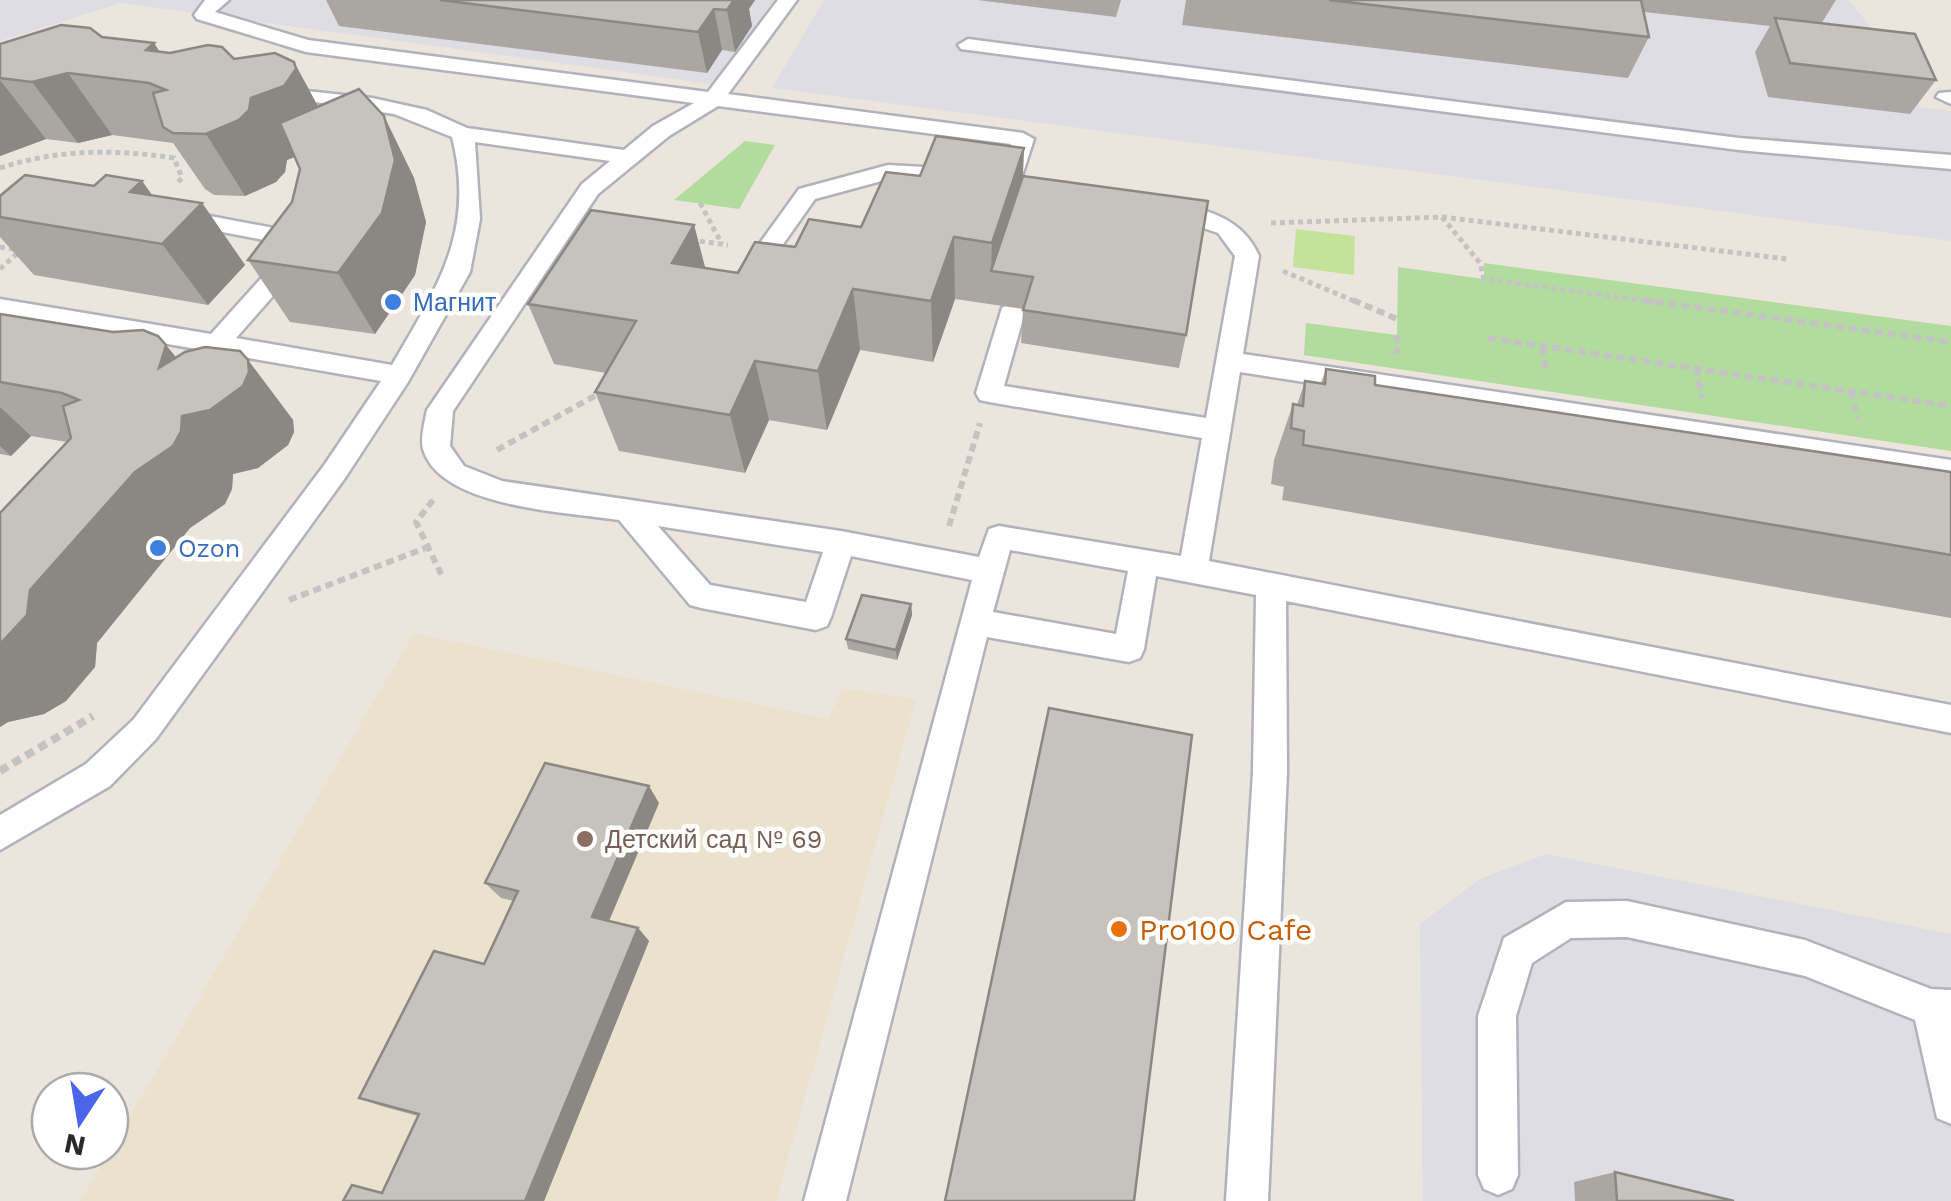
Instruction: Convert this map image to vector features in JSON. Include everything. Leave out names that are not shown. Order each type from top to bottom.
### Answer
[{"type":"lane","points":[[220,0],[212,3],[204,15],[306,46],[1023,139],[1010,179]]},
{"type":"lane","points":[[788,0],[713,100],[626,157],[590,190],[440,410],[436,447],[454,473],[499,491],[990,571]]},
{"type":"lane","points":[[968,45],[1739,144],[1951,162]]},
{"type":"lane","points":[[252,88],[408,112],[441,121],[462,134],[626,157]]},
{"type":"lane","points":[[0,834],[98,774],[145,729],[400,375],[458,272],[469,219],[468,157],[462,134]]},
{"type":"lane","points":[[733,303],[764,251],[808,194],[888,172],[1037,183]]},
{"type":"lane","points":[[1149,203],[1205,218],[1232,231],[1243,242],[1247,256],[1193,570]]},
{"type":"lane","points":[[146,212],[271,234],[286,248],[286,266],[217,344]]},
{"type":"lane","points":[[1014,308],[989,393],[1217,430]]},
{"type":"lane","points":[[2,310],[400,375]]},
{"type":"lane","points":[[1229,362],[1951,471]]},
{"type":"lane","points":[[626,509],[700,596],[816,617],[841,544]]},
{"type":"lane","points":[[826,1201],[999,537],[1193,570],[1951,718]]},
{"type":"lane","points":[[977,622],[1128,649],[1144,562]]},
{"type":"lane","points":[[1247,1201],[1270,772],[1271,587]]},
{"type":"lane","points":[[1498,1175],[1497,1016],[1517,951],[1566,920],[1628,919],[1805,958],[1941,1008],[1951,1104]]},
{"type":"path","points":[[0,168],[36,155],[98,147],[174,158],[182,178],[146,212]]},
{"type":"path","points":[[700,203],[722,244]]},
{"type":"path","points":[[1442,216],[1480,263],[1484,279],[1951,342]]},
{"type":"path","points":[[1232,231],[1247,224],[1442,216],[1787,259]]},
{"type":"path","points":[[0,269],[34,238]]},
{"type":"path","points":[[683,238],[764,251]]},
{"type":"path","points":[[0,247],[20,250]]},
{"type":"path","points":[[1247,256],[1397,318]]},
{"type":"path","points":[[1488,338],[1951,406]]},
{"type":"path","points":[[444,578],[416,522],[454,473],[614,386]]},
{"type":"path","points":[[955,505],[981,419]]},
{"type":"path","points":[[223,625],[428,547]]},
{"type":"path","points":[[0,770],[95,715]]},
{"type":"shaded area","points":[[0,0],[780,0],[719,85],[121,3],[0,41]]},
{"type":"shaded area","points":[[824,0],[1849,0],[1900,64],[1919,107],[1951,111],[1951,241],[772,88]]},
{"type":"shaded area","name":"Детский сад № 69","points":[[414,633],[828,719],[842,688],[916,699],[776,1201],[80,1201],[98,1171],[130,1171],[130,1116]]},
{"type":"shaded area","points":[[1546,854],[1951,934],[1951,1201],[1423,1201],[1420,924],[1480,879]]},
{"type":"green space","points":[[745,141],[775,145],[739,209],[674,200]]},
{"type":"green space","points":[[1296,229],[1355,236],[1354,275],[1293,267]]},
{"type":"green space","points":[[1484,263],[1951,326],[1951,451],[1304,355],[1306,323],[1397,335],[1398,267],[1484,279]]},
{"type":"building","points":[[440,0],[734,0],[727,10],[714,9],[698,32]]},
{"type":"building","points":[[1329,0],[1641,0],[1649,37]]},
{"type":"building","points":[[1775,18],[1915,34],[1936,80],[1790,63]]},
{"type":"building","points":[[61,25],[90,28],[102,37],[154,43],[146,50],[170,53],[208,45],[222,47],[234,59],[275,53],[294,62],[296,69],[284,86],[251,98],[249,110],[239,120],[206,134],[173,133],[163,127],[153,93],[166,90],[149,83],[68,73],[32,82],[0,78],[0,44]]},
{"type":"building","points":[[359,89],[384,116],[395,160],[382,213],[338,273],[248,260],[292,202],[300,169],[280,123]]},
{"type":"building","points":[[936,136],[1024,148],[992,243],[954,237],[931,301],[853,289],[818,371],[755,361],[730,415],[595,392],[636,321],[528,304],[591,210],[694,225],[672,263],[738,273],[755,242],[795,247],[809,219],[861,227],[886,172],[920,176]]},
{"type":"building","points":[[25,175],[94,186],[106,175],[142,181],[130,192],[202,203],[162,244],[0,217],[0,196]]},
{"type":"building","points":[[1023,176],[1208,201],[1186,335],[1023,310],[1033,277],[991,271]]},
{"type":"building","points":[[0,314],[113,332],[143,330],[158,336],[166,345],[159,368],[185,352],[205,347],[240,351],[248,360],[249,372],[243,386],[210,410],[182,416],[181,431],[173,446],[135,472],[30,590],[27,615],[0,644],[0,513],[71,438],[63,406],[79,400],[62,393],[0,382]]},
{"type":"building","points":[[1326,369],[1375,376],[1375,385],[1951,472],[1951,555],[1303,445],[1304,431],[1291,428],[1293,404],[1303,406],[1305,381],[1325,384]]},
{"type":"building","points":[[862,595],[911,604],[896,650],[846,639]]},
{"type":"building","points":[[1049,708],[1192,735],[1134,1201],[945,1201]]},
{"type":"building","points":[[545,763],[649,786],[592,917],[638,928],[525,1201],[343,1201],[352,1185],[382,1193],[419,1114],[359,1098],[434,951],[484,964],[518,891],[485,883]]},
{"type":"building","points":[[1615,1172],[1734,1201],[1617,1201]]},
{"type":"place","name":"Магнит","points":[[393,302]]},
{"type":"place","name":"Ozon","points":[[158,548]]},
{"type":"place","name":"Детский сад № 69","points":[[585,839]]},
{"type":"place","name":"Pro100 Cafe","points":[[1119,929]]}]
